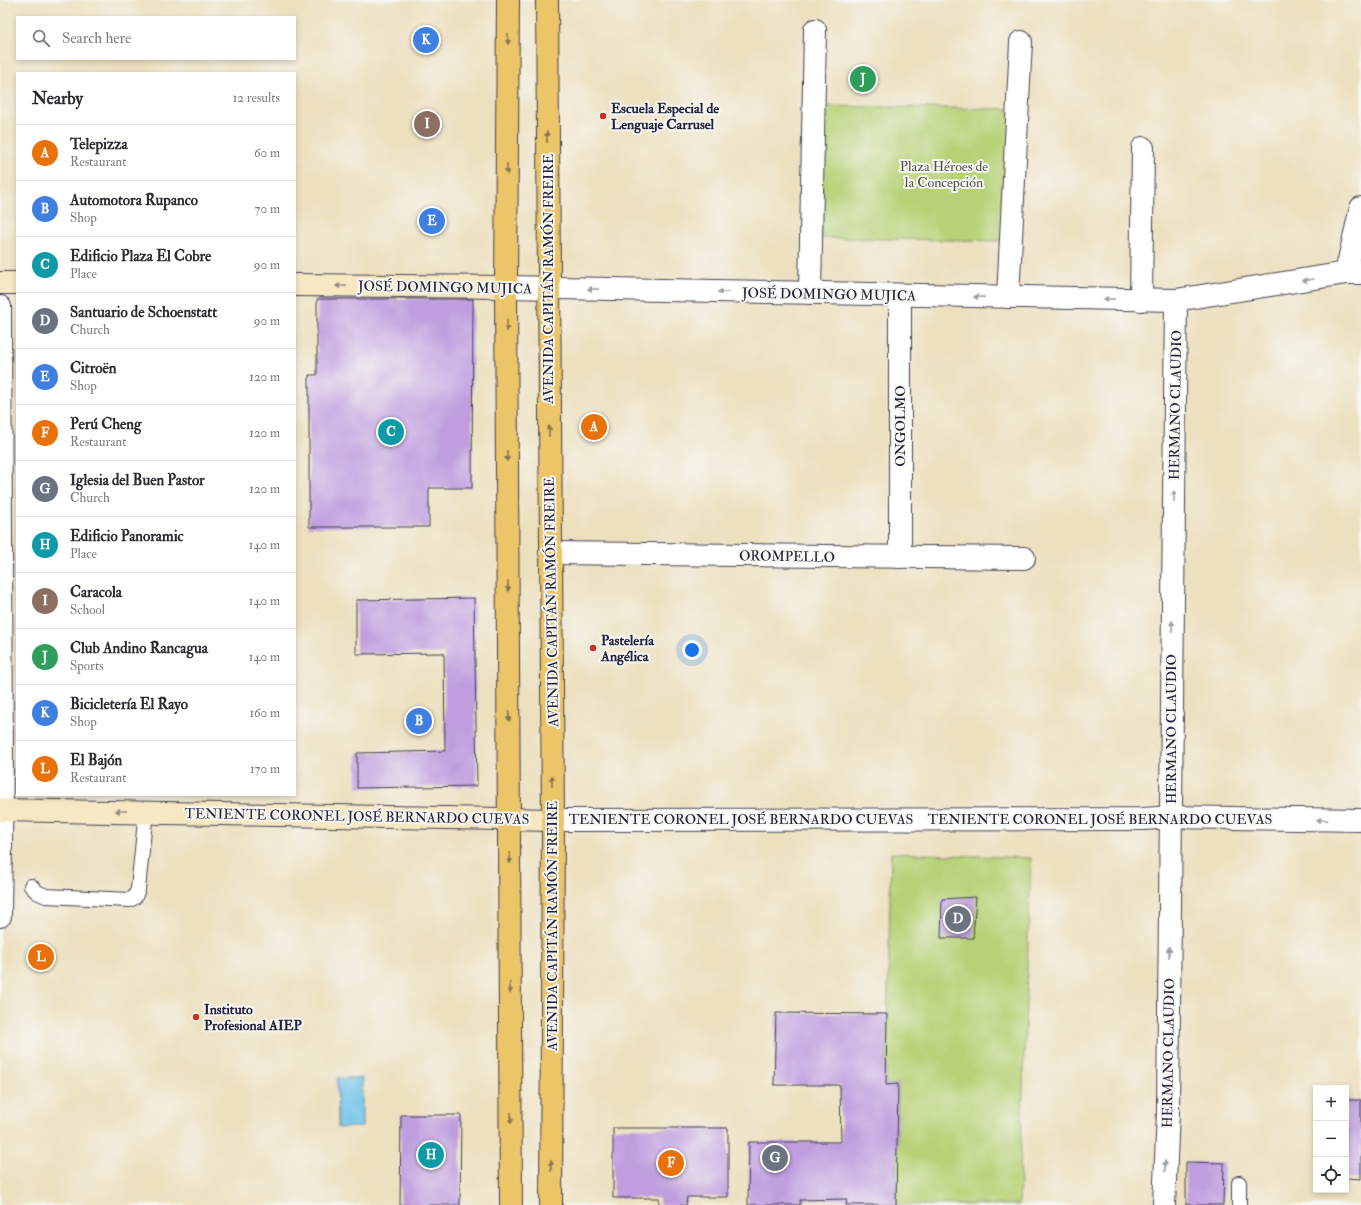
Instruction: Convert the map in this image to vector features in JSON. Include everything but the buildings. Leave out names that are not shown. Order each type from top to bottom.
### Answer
[{"type":"main road","points":[[508,0],[506,287],[511,1205]]},
{"type":"main road","name":"AVENIDA CAPITÁN RAMÓN FREIRE","points":[[547,0],[553,820],[551,1205]]},
{"type":"main road","points":[[0,283],[16,283]]},
{"type":"main road","name":"JOSÉ DOMINGO MUJICA","points":[[296,285],[506,287]]},
{"type":"main road","name":"TENIENTE CORONEL JOSÉ BERNARDO CUEVAS","points":[[1,810],[146,811],[553,820]]},
{"type":"street","points":[[810,293],[815,30]]},
{"type":"street","points":[[1008,297],[1021,42]]},
{"type":"street","points":[[1141,300],[1143,148]]},
{"type":"street","points":[[1354,273],[1361,208]]},
{"type":"street","points":[[0,273],[0,292]]},
{"type":"street","name":"JOSÉ DOMINGO MUJICA","points":[[506,287],[1176,300],[1354,273]]},
{"type":"street","name":"ONGOLMO","points":[[900,295],[900,557]]},
{"type":"street","name":"HERMANO CLAUDIO","points":[[1164,1205],[1168,1112],[1176,300]]},
{"type":"street","points":[[0,307],[0,916]]},
{"type":"street","name":"OROMPELLO","points":[[550,553],[1024,558]]},
{"type":"street","name":"TENIENTE CORONEL JOSÉ BERNARDO CUEVAS","points":[[553,820],[1144,819],[1171,817],[1361,820]]},
{"type":"lane","points":[[31,886],[37,892],[46,896],[130,900],[136,897],[146,811]]},
{"type":"lane","points":[[1239,1183],[1239,1205]]},
{"type":"green space","name":"Plaza Héroes de la Concepción","points":[[824,106],[1012,109],[1008,241],[821,238]]},
{"type":"green space","points":[[891,853],[1031,858],[1019,1205],[896,1205],[898,1084],[886,1085]]},
{"type":"water","points":[[337,1078],[362,1078],[362,1127],[338,1128]]},
{"type":"place","name":"Bicicletería El Rayo","points":[[426,40]]},
{"type":"place","name":"Club Andino Rancagua","points":[[863,79]]},
{"type":"place","name":"Escuela Especial de Lenguaje Carrusel","points":[[603,116]]},
{"type":"place","name":"Caracola","points":[[427,124]]},
{"type":"place","name":"Citroën","points":[[432,221]]},
{"type":"place","name":"Telepizza","points":[[594,427]]},
{"type":"place","name":"Edificio Plaza El Cobre","points":[[391,432]]},
{"type":"place","name":"Pastelería Angélica","points":[[593,648]]},
{"type":"place","name":"Automotora Rupanco","points":[[419,721]]},
{"type":"place","name":"Santuario de Schoenstatt","points":[[958,919]]},
{"type":"place","name":"El Bajón","points":[[41,957]]},
{"type":"place","name":"Instituto Profesional AIEP","points":[[196,1017]]},
{"type":"place","name":"Edificio Panoramic","points":[[431,1155]]},
{"type":"place","name":"Iglesia del Buen Pastor","points":[[775,1158]]},
{"type":"place","name":"Perú Cheng","points":[[671,1163]]}]
